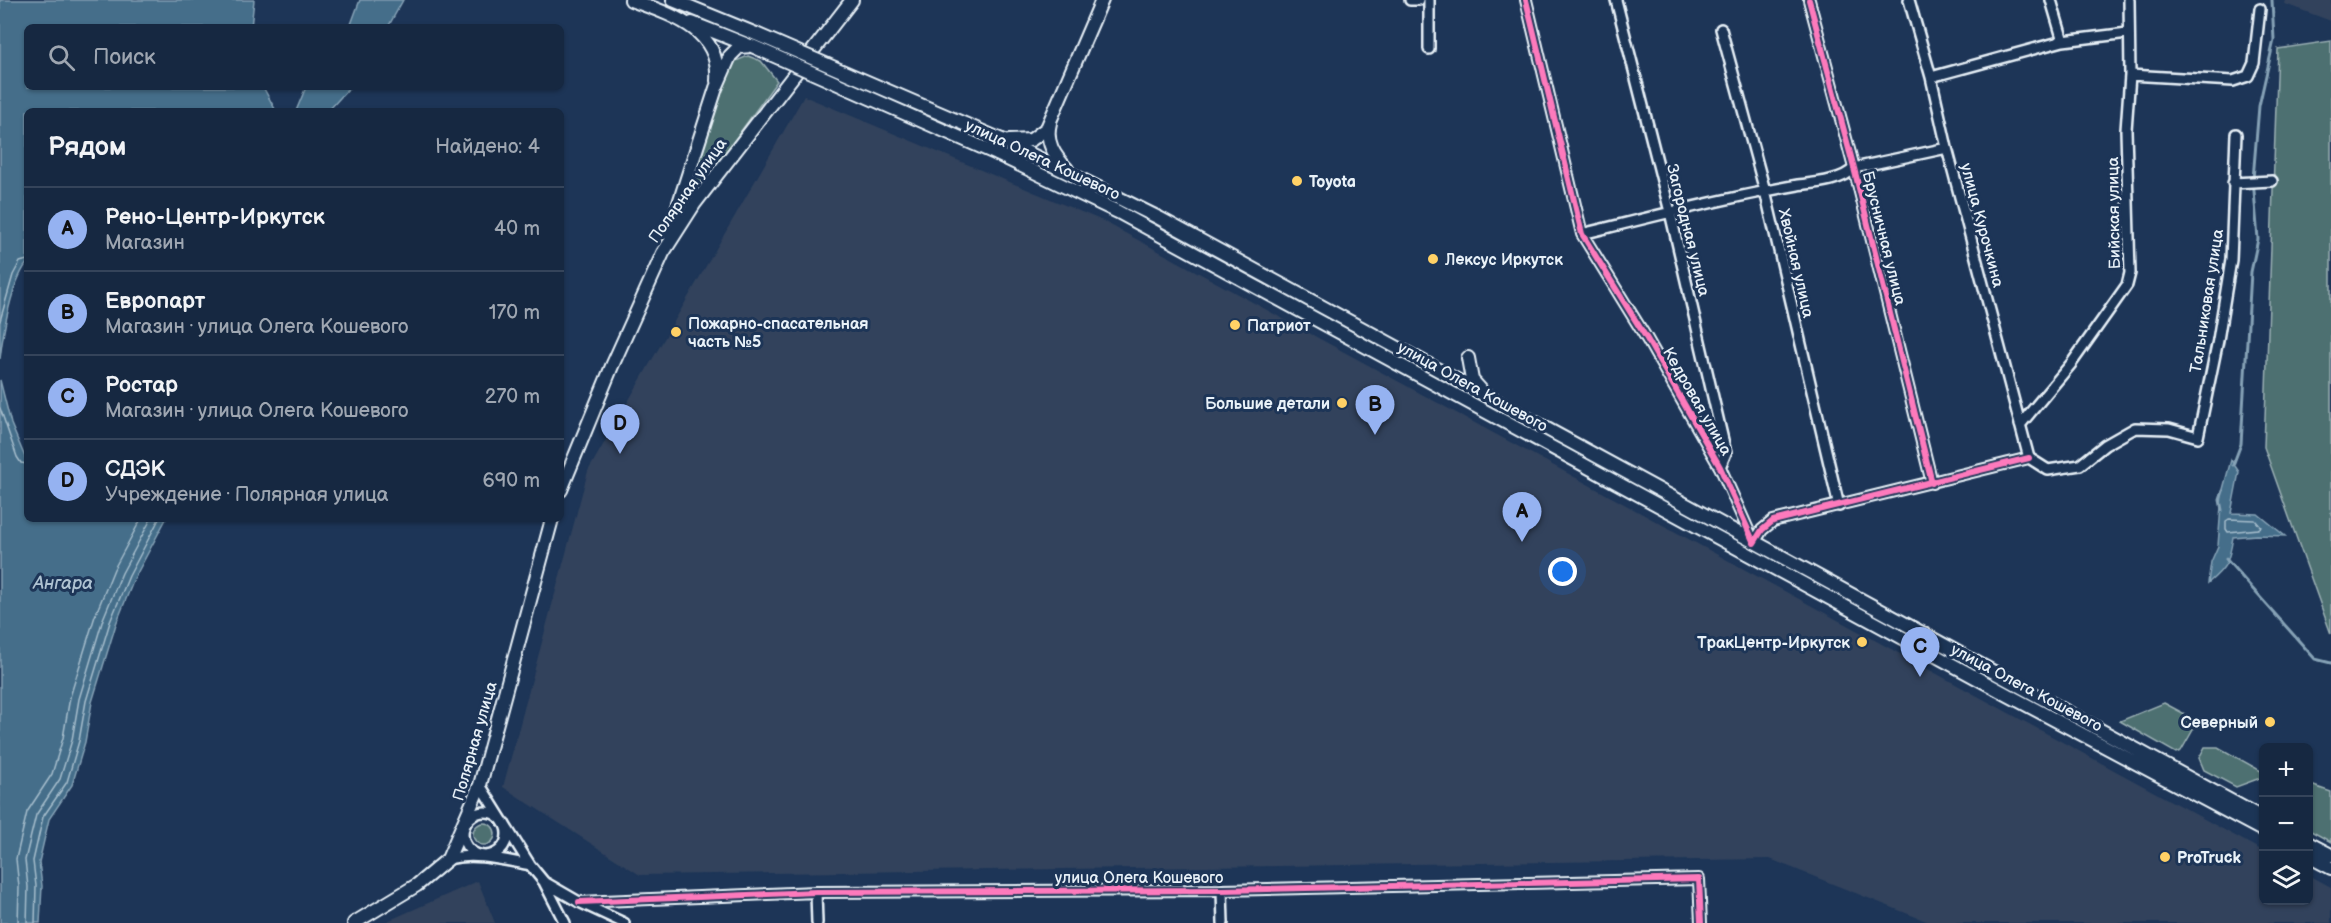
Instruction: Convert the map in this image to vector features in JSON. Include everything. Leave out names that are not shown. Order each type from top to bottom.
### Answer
[{"type":"main road","points":[[631,0],[680,20],[706,40],[717,61],[716,88]]},
{"type":"main road","name":"улица Олега Кошевого","points":[[673,0],[1129,218],[2225,804],[2259,817]]},
{"type":"main road","name":"Полярная улица","points":[[564,483],[663,253],[695,203],[852,0]]},
{"type":"main road","points":[[1002,140],[1031,140],[1042,133],[1050,122],[1102,0]]},
{"type":"main road","name":"улица Олега Кошевого","points":[[650,7],[754,40],[1002,140],[1160,218],[2225,804],[2259,828]]},
{"type":"main road","points":[[663,253],[716,88],[733,52],[754,40]]},
{"type":"main road","points":[[1050,122],[1048,136],[1052,149],[1072,174]]},
{"type":"main road","points":[[1468,357],[1472,380],[1496,402]]},
{"type":"main road","name":"Полярная улица","points":[[354,923],[417,885],[448,859],[466,822],[480,785],[551,522]]},
{"type":"main road","points":[[2313,846],[2331,855]]},
{"type":"main road","points":[[2313,859],[2331,868]]},
{"type":"street","points":[[1410,0],[1419,0]]},
{"type":"street","points":[[1429,0],[1430,49]]},
{"type":"street","name":"Кедровая улица","points":[[1526,0],[1582,234],[1647,339],[1720,466],[1754,543]]},
{"type":"street","name":"Загородная улица","points":[[1616,0],[1670,212],[1726,453],[1720,466]]},
{"type":"street","name":"Брусничная улица","points":[[1809,0],[1854,168],[1932,483]]},
{"type":"street","name":"улица Курочкина","points":[[1909,0],[1931,77],[1947,148],[2029,459]]},
{"type":"street","points":[[2051,0],[2063,41]]},
{"type":"street","name":"Бийская улица","points":[[2020,425],[2071,364],[2127,285],[2130,273],[2126,130],[2130,75],[2129,0]]},
{"type":"street","points":[[2130,75],[2233,81],[2248,76],[2254,63],[2260,9]]},
{"type":"street","name":"Хвойная улица","points":[[1721,29],[1765,191],[1839,506]]},
{"type":"street","points":[[1931,77],[2063,41],[2128,33]]},
{"type":"street","name":"Тальниковая улица","points":[[2029,459],[2048,470],[2080,465],[2104,445],[2135,429],[2169,429],[2198,437],[2218,340],[2231,260],[2236,134]]},
{"type":"street","points":[[1582,234],[1670,212],[1847,174],[1854,168],[1947,148]]},
{"type":"street","points":[[2234,183],[2272,181]]},
{"type":"street","points":[[1754,543],[1762,530],[1773,521],[2029,459]]},
{"type":"street","points":[[480,785],[544,882],[566,923]]},
{"type":"street","points":[[448,859],[462,856],[482,856],[495,854],[505,844],[507,831],[504,824],[495,814],[488,812],[474,814],[466,822],[462,831],[465,845],[470,851],[482,856],[530,864]]},
{"type":"street","name":"улица Олега Кошевого","points":[[579,902],[816,892],[1222,890],[1699,879],[1701,923]]},
{"type":"street","points":[[544,882],[579,902],[624,923]]},
{"type":"street","points":[[1222,890],[1223,923]]},
{"type":"street","points":[[816,892],[817,923]]},
{"type":"shaded area","points":[[2286,0],[2331,0],[2331,21],[2285,4]]},
{"type":"shaded area","points":[[804,96],[1103,221],[2259,849],[2259,905],[2313,905],[2313,877],[2331,887],[2331,923],[1931,923],[1770,859],[640,875],[503,787],[588,471]]},
{"type":"shaded area","points":[[478,881],[495,923],[383,923]]},
{"type":"green space","points":[[2331,41],[2331,634],[2264,447],[2278,49]]},
{"type":"green space","points":[[748,56],[761,61],[777,81],[695,195],[691,197],[689,195],[728,71],[736,61]]},
{"type":"green space","points":[[2164,703],[2198,721],[2181,751],[2176,753],[2120,721]]},
{"type":"green space","points":[[2205,747],[2218,747],[2259,770],[2259,778],[2236,787],[2204,770],[2199,758]]},
{"type":"green space","points":[[2313,786],[2331,792],[2331,842],[2313,832]]},
{"type":"green space","points":[[480,823],[488,823],[495,830],[495,838],[488,845],[480,845],[473,838],[473,830]]},
{"type":"water","points":[[0,0],[254,0],[251,24],[24,24],[24,90],[265,90],[274,108],[24,108],[24,268],[12,295],[0,359]]},
{"type":"water","points":[[360,0],[403,0],[390,24],[351,24]]},
{"type":"water","points":[[305,90],[347,90],[331,108],[297,108]]},
{"type":"water","name":"Ангара","points":[[0,380],[11,424],[24,455],[24,522],[164,522],[134,579],[116,624],[92,702],[85,742],[72,785],[49,819],[39,862],[42,886],[40,923],[0,923]]},
{"type":"water","points":[[2231,460],[2239,472],[2231,513],[2258,514],[2285,536],[2233,537],[2226,563],[2208,583],[2211,562],[2218,546],[2222,493]]},
{"type":"waterway","points":[[2233,465],[2241,444],[2251,272],[2258,239],[2253,179],[2259,106],[2274,40],[2272,0]]},
{"type":"waterway","points":[[2222,510],[2220,500],[2223,491]]},
{"type":"waterway","points":[[2226,559],[2315,659],[2331,663]]},
{"type":"cycle path","points":[[1526,0],[1582,234],[1647,339],[1720,467],[1754,543],[1762,530],[1773,521],[2029,458]]},
{"type":"cycle path","points":[[1809,0],[1854,168],[1932,483]]},
{"type":"cycle path","points":[[579,902],[816,892],[1222,890],[1699,879],[1701,923]]},
{"type":"place","name":"Toyota","points":[[1297,181]]},
{"type":"place","name":"Лексус Иркутск","points":[[1433,259]]},
{"type":"place","name":"Патриот","points":[[1235,325]]},
{"type":"place","name":"Пожарно-спасательная часть №5","points":[[676,332]]},
{"type":"place","name":"Большие детали","points":[[1342,403]]},
{"type":"place","name":"Европарт","points":[[1375,435]]},
{"type":"place","name":"СДЭК","points":[[620,454]]},
{"type":"place","name":"Рено-Центр-Иркутск","points":[[1522,542]]},
{"type":"place","name":"ТракЦентр-Иркутск","points":[[1862,642]]},
{"type":"place","name":"Ростар","points":[[1920,677]]},
{"type":"place","name":"Северный","points":[[2270,722]]},
{"type":"place","name":"ProTruck","points":[[2165,857]]}]
